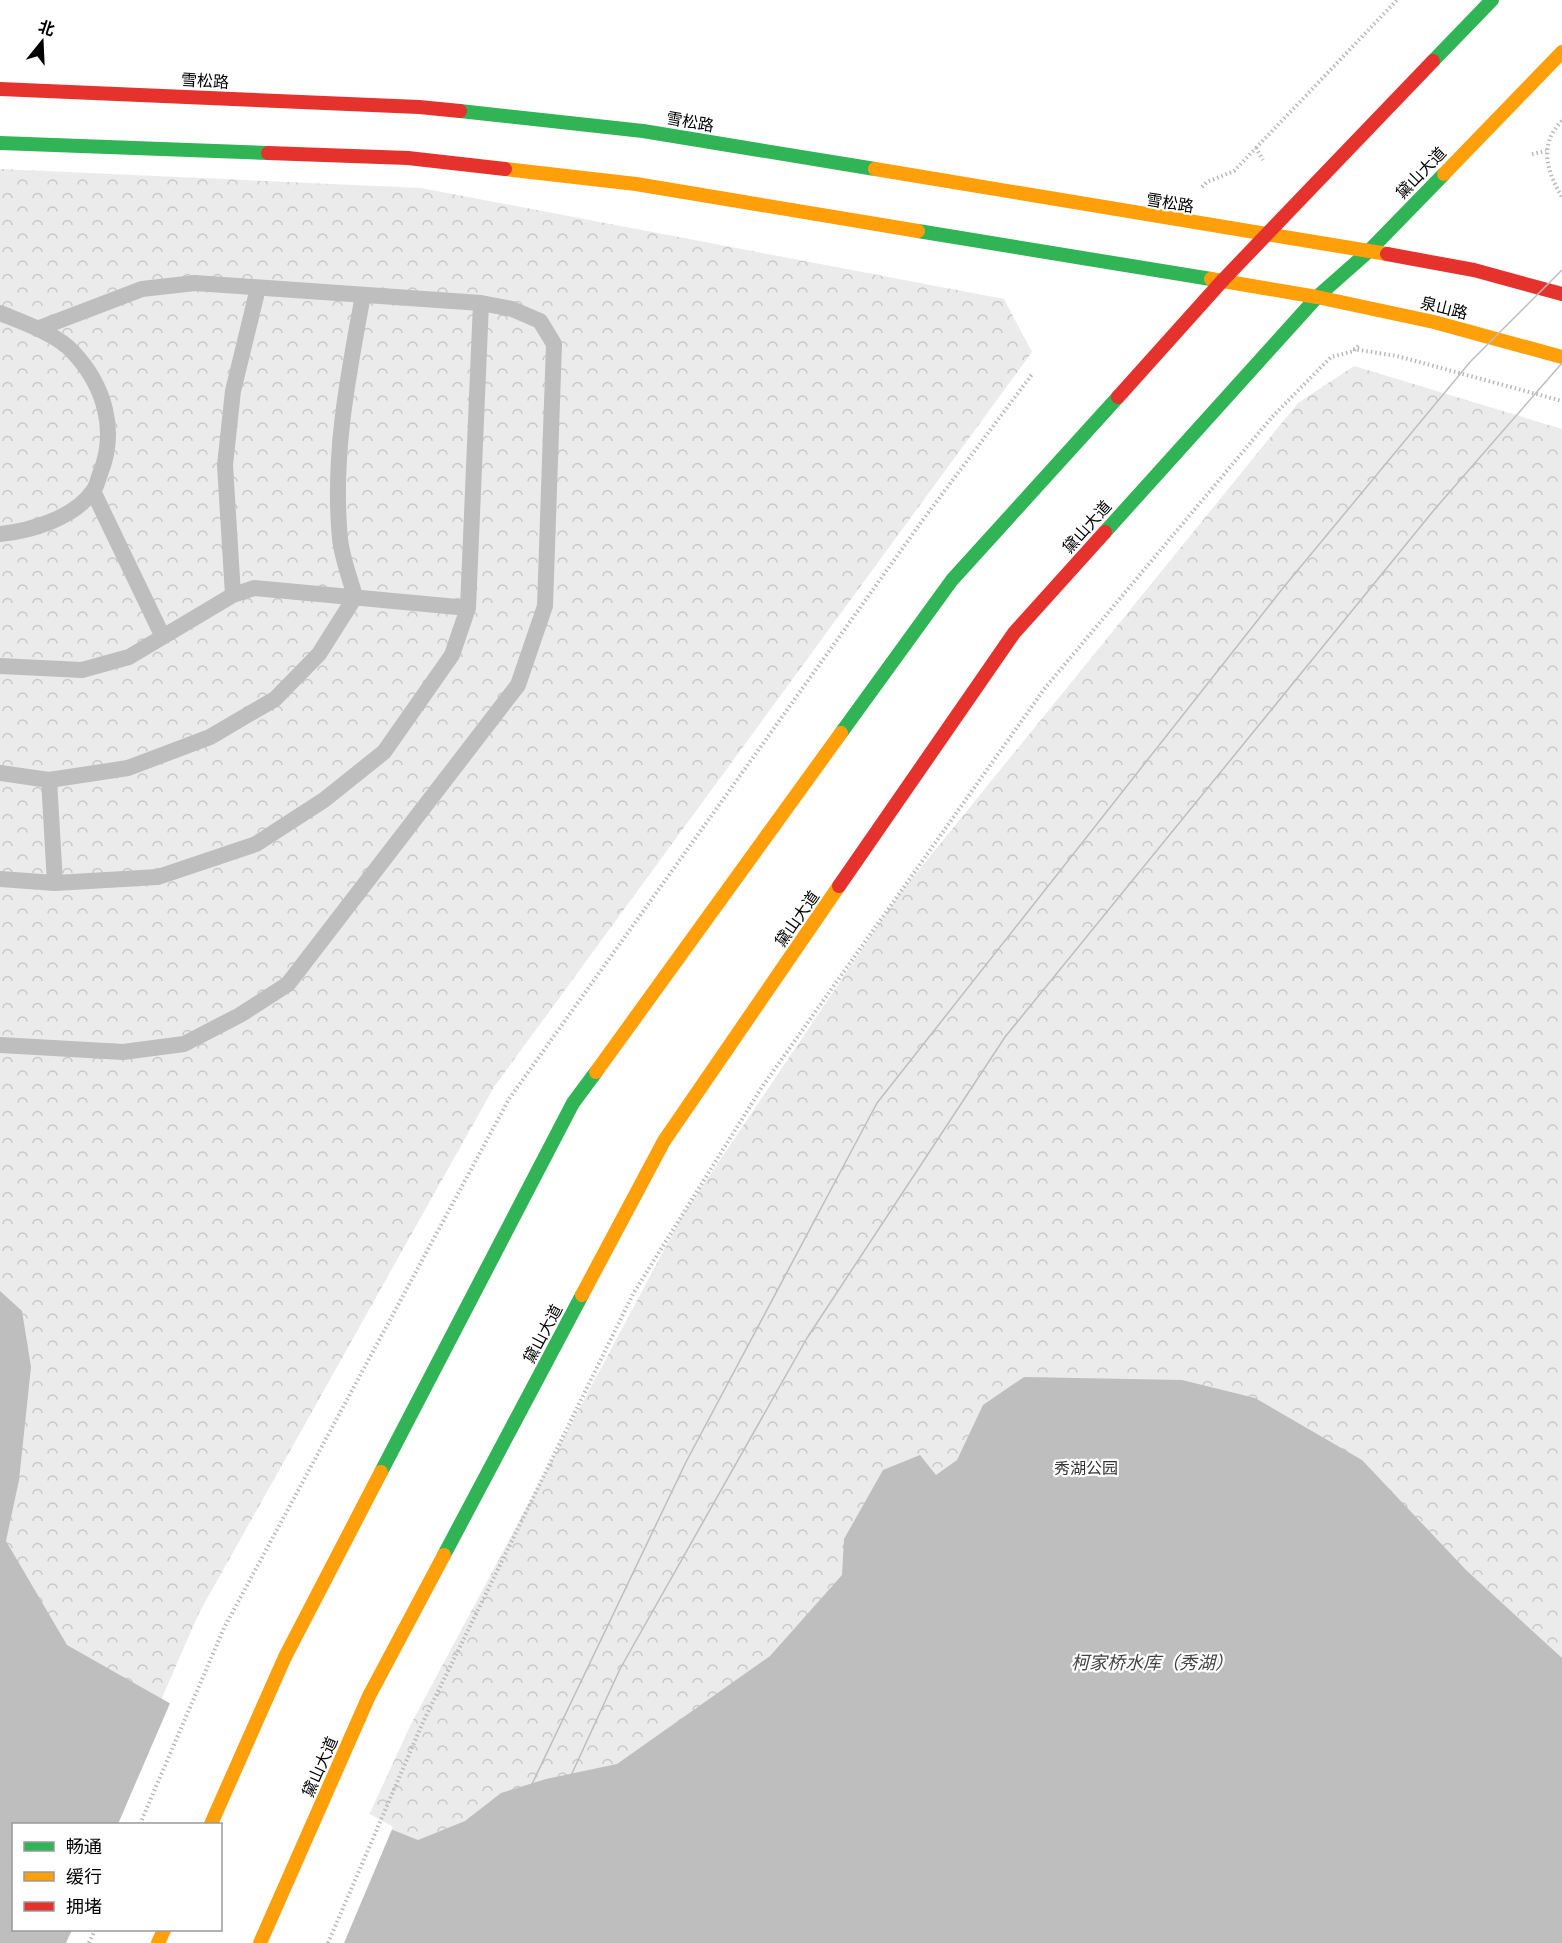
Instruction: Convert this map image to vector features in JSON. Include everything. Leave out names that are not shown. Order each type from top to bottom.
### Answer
[{"type":"main road","points":[[211,1823],[285,1657],[573,1103],[952,580],[1222,280],[1492,0]]},
{"type":"main road","name":"黛山大道","points":[[260,1943],[369,1696],[664,1141],[1014,633],[1317,297],[1368,250],[1562,52]]},
{"type":"main road","name":"雪松路","points":[[0,89],[419,107],[643,131],[1265,235],[1368,250]]},
{"type":"main road","points":[[0,143],[420,159],[636,184],[1317,297]]},
{"type":"main road","points":[[1368,250],[1474,270],[1562,294]]},
{"type":"main road","name":"泉山路","points":[[1317,297],[1434,322],[1562,357]]},
{"type":"lane","points":[[0,1045],[123,1052],[184,1044],[240,1016],[288,984],[518,686],[545,606],[554,344],[540,321],[512,309],[481,303],[195,283],[142,289],[37,329]]},
{"type":"lane","points":[[233,595],[225,465],[233,391],[258,288]]},
{"type":"lane","points":[[0,773],[50,780],[128,768],[210,738],[275,699],[319,654],[355,597],[340,541],[338,480],[343,398],[363,295]]},
{"type":"lane","points":[[0,879],[55,882],[158,877],[256,844],[324,800],[384,752],[452,655],[468,608],[481,303]]},
{"type":"lane","points":[[0,314],[37,329],[71,350],[97,382],[108,419],[108,455],[93,491],[67,513],[29,531],[0,534]]},
{"type":"lane","points":[[93,491],[162,635]]},
{"type":"lane","points":[[0,666],[82,670],[129,657],[162,635],[233,595],[254,588],[468,608]]},
{"type":"lane","points":[[50,780],[55,882]]},
{"type":"path","points":[[1195,193],[1207,182],[1234,171],[1397,0]]},
{"type":"path","points":[[1562,121],[1555,128],[1546,151],[1550,177],[1562,197]]},
{"type":"path","points":[[1256,148],[1263,160]]},
{"type":"path","points":[[1532,154],[1546,151]]},
{"type":"path","points":[[1354,351],[1366,337]]},
{"type":"path","points":[[328,1943],[423,1722],[633,1294],[762,1087],[1045,688],[1272,417],[1331,357],[1354,351],[1397,356],[1562,401]]},
{"type":"path","points":[[140,1823],[224,1628],[509,1099],[915,531],[1033,373]]},
{"type":"green space","points":[[0,169],[421,188],[1004,299],[1032,352],[494,1087],[199,1613],[107,1823],[12,1823],[13,1931],[0,1943]]},
{"type":"green space","name":"秀湖公园","points":[[1354,366],[1562,429],[1562,1943],[310,1943],[410,1726],[681,1218],[897,897],[1298,403]]},
{"type":"water","name":"柯家桥水库（秀湖）","points":[[0,1291],[22,1311],[31,1367],[19,1480],[6,1541],[67,1645],[393,1830],[418,1840],[465,1821],[501,1793],[546,1779],[617,1764],[770,1656],[842,1575],[844,1539],[883,1470],[920,1455],[936,1475],[957,1460],[983,1405],[1024,1377],[1182,1380],[1255,1398],[1362,1460],[1466,1570],[1562,1658],[1562,1943],[0,1943]]},
{"type":"pier","points":[[171,1701],[393,1827],[344,1943],[66,1943],[72,1931],[222,1931],[222,1823],[118,1823]]},
{"type":"tram line","points":[[456,1943],[686,1462],[877,1103],[1283,588],[1470,362],[1562,270]]},
{"type":"tram line","points":[[494,1943],[620,1669],[807,1338],[1005,1037],[1434,510],[1562,363]]},
{"type":"traffic: fast","points":[[1433,61],[1492,0]]},
{"type":"traffic: fast","points":[[460,111],[643,131],[875,169]]},
{"type":"traffic: fast","points":[[0,143],[268,153]]},
{"type":"traffic: fast","points":[[1105,532],[1317,297],[1369,251],[1444,174]]},
{"type":"traffic: fast","points":[[918,231],[1211,279]]},
{"type":"traffic: fast","points":[[841,733],[952,580],[1118,397]]},
{"type":"traffic: fast","points":[[381,1472],[573,1103],[596,1072]]},
{"type":"traffic: fast","points":[[444,1555],[582,1295]]},
{"type":"traffic: slow","points":[[1444,174],[1562,52]]},
{"type":"traffic: slow","points":[[505,169],[636,184],[918,231]]},
{"type":"traffic: slow","points":[[875,169],[1387,254]]},
{"type":"traffic: slow","points":[[1211,279],[1317,297],[1434,322],[1562,357]]},
{"type":"traffic: slow","points":[[596,1072],[841,733]]},
{"type":"traffic: slow","points":[[582,1295],[664,1141],[839,886]]},
{"type":"traffic: slow","points":[[211,1823],[285,1657],[381,1472]]},
{"type":"traffic: slow","points":[[260,1943],[369,1696],[444,1555]]},
{"type":"traffic: slow","points":[[158,1943],[164,1931]]},
{"type":"traffic: jam","points":[[1118,397],[1223,280],[1433,61]]},
{"type":"traffic: jam","points":[[0,89],[419,107],[460,111]]},
{"type":"traffic: jam","points":[[268,153],[408,158],[505,169]]},
{"type":"traffic: jam","points":[[1387,254],[1474,270],[1562,294]]},
{"type":"traffic: jam","points":[[839,886],[1014,633],[1105,532]]}]
